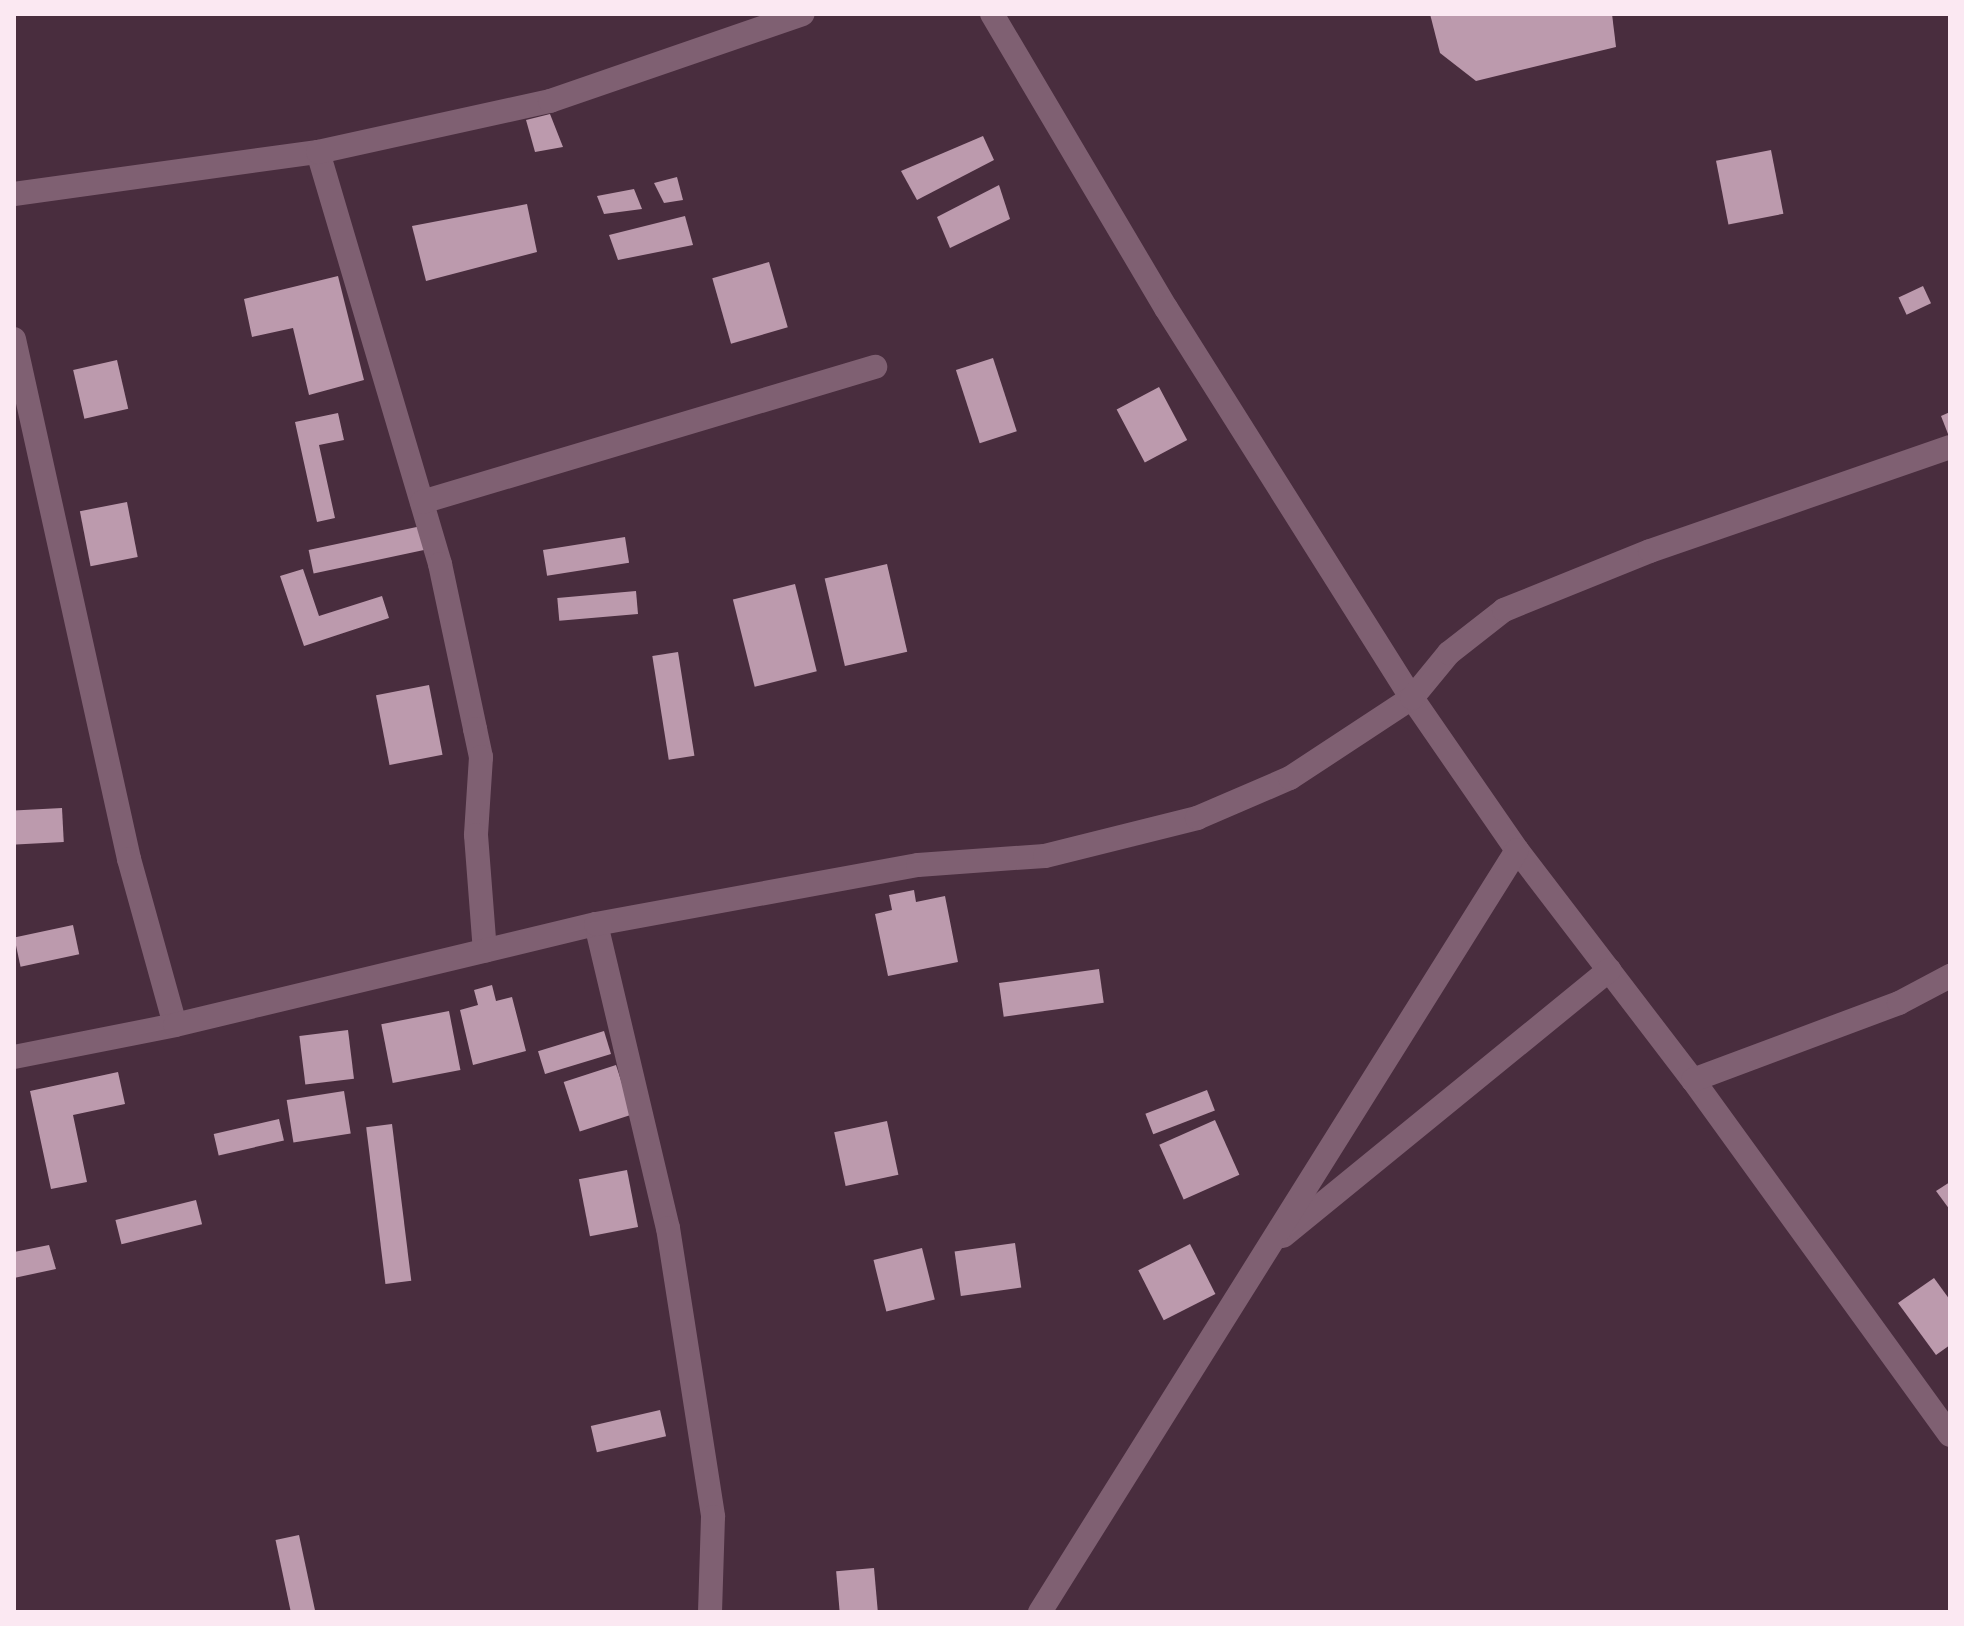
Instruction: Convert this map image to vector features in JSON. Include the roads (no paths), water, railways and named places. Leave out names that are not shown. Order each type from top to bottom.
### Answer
[{"type":"street","points":[[14,194],[318,152],[604,87],[802,14]]},
{"type":"street","points":[[993,14],[1166,308],[1412,698],[1517,850],[1941,1407],[1950,1435]]},
{"type":"street","points":[[318,152],[422,502],[481,757],[476,835],[485,951]]},
{"type":"street","points":[[14,339],[129,859],[175,1025]]},
{"type":"street","points":[[422,502],[875,367]]},
{"type":"street","points":[[14,1057],[175,1025],[596,924],[918,865],[1045,856],[1197,818],[1290,778],[1412,698],[1449,653],[1504,610],[1650,551],[1950,447]]},
{"type":"street","points":[[1040,1612],[1517,850]]},
{"type":"street","points":[[596,924],[668,1228],[713,1517],[710,1612]]},
{"type":"street","points":[[1272,1245],[1609,970]]},
{"type":"street","points":[[1693,1080],[1899,1003],[1950,976]]}]
